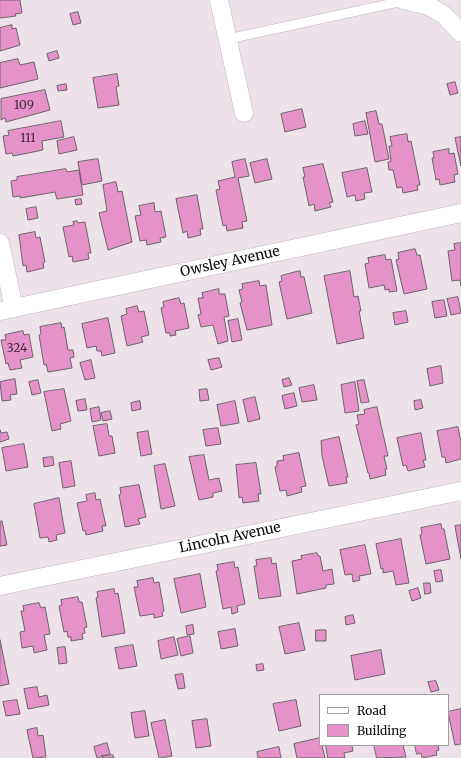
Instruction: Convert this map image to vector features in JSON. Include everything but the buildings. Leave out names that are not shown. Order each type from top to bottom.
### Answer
[{"type":"street","points":[[219,0],[244,113]]},
{"type":"street","points":[[403,1],[429,6],[444,15],[461,33]]},
{"type":"street","name":"Owsley Avenue","points":[[7,309],[461,213]]},
{"type":"street","points":[[0,243],[7,309]]},
{"type":"street","name":"Lincoln Avenue","points":[[0,586],[461,491]]},
{"type":"lane","points":[[228,39],[403,1]]}]
